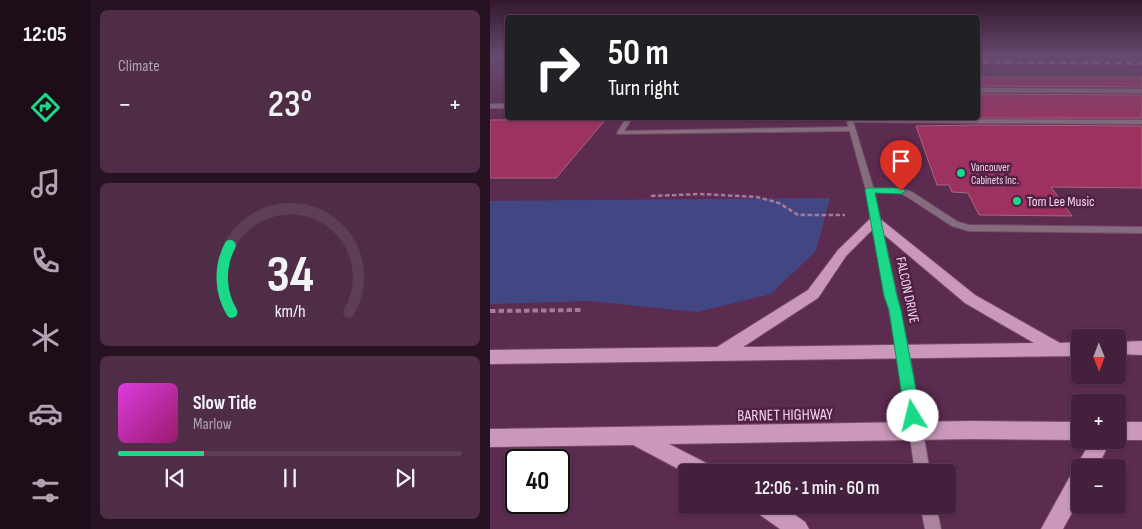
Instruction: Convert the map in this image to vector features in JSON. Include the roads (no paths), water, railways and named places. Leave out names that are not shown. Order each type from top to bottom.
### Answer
[{"type":"main road","points":[[719,354],[812,294],[842,253],[874,217],[970,299],[1058,349]]},
{"type":"main road","points":[[1126,348],[1142,348]]},
{"type":"main road","points":[[490,356],[1071,349]]},
{"type":"main road","name":"BARNET HIGHWAY","points":[[490,438],[972,430],[1071,431]]},
{"type":"main road","points":[[1126,431],[1142,431]]},
{"type":"main road","points":[[637,436],[688,464]]},
{"type":"main road","points":[[1052,529],[1071,494]]},
{"type":"main road","points":[[776,514],[798,529]]},
{"type":"street","points":[[980,90],[1142,92]]},
{"type":"street","points":[[490,106],[505,106]]},
{"type":"street","points":[[628,120],[620,133],[850,122],[1142,122]]},
{"type":"street","name":"FALCON DRIVE","points":[[850,122],[870,190],[902,351],[922,464]]},
{"type":"street","points":[[870,190],[901,191],[955,224],[969,228],[1142,230]]},
{"type":"street","points":[[930,514],[933,529]]},
{"type":"place","name":"Vancouver Cabinets Inc.","points":[[961,173]]},
{"type":"place","name":"Tom Lee Music","points":[[1017,201]]}]
